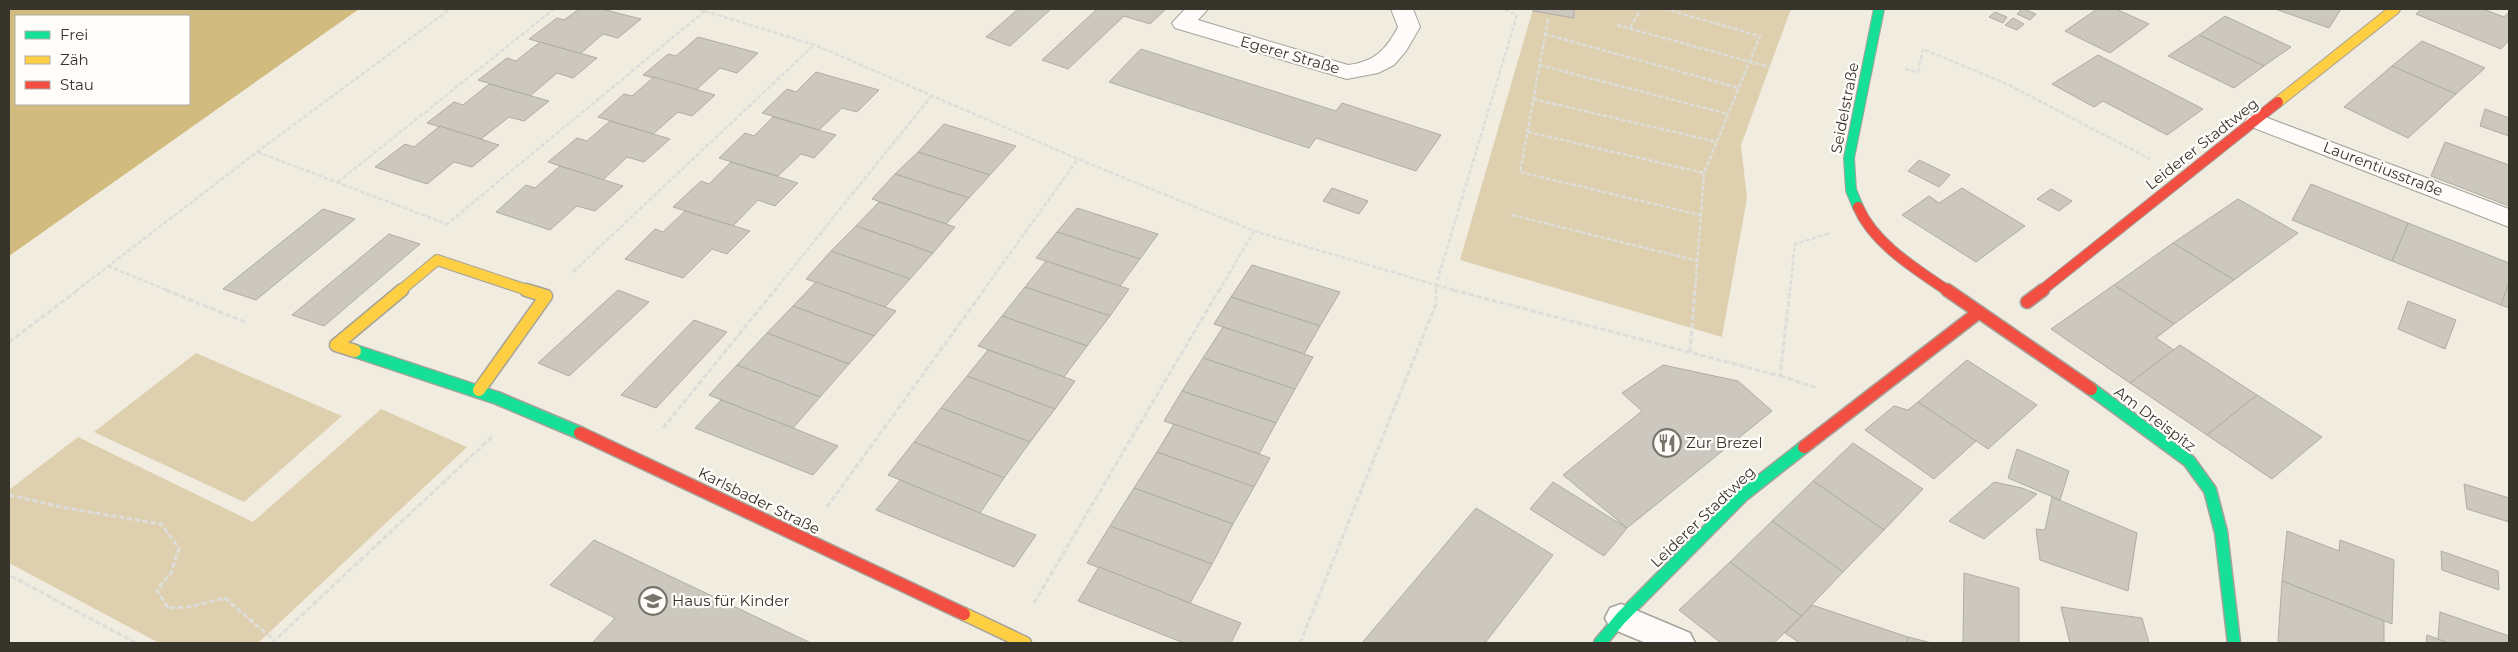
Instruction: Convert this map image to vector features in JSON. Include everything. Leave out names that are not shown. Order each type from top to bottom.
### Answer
[{"type":"street","name":"Egerer Straße","points":[[1197,9],[1184,23],[1347,72],[1370,70],[1396,52],[1409,27],[1402,9]]},
{"type":"street","name":"Seidelstraße","points":[[1879,9],[1849,158],[1851,190],[1865,223],[1908,263],[1997,324]]},
{"type":"street","name":"Leiderer Stadtweg","points":[[2027,302],[2395,9]]},
{"type":"street","name":"Laurentiusstraße","points":[[2256,120],[2509,218]]},
{"type":"street","name":"Karlsbader Straße","points":[[546,296],[438,260],[336,345],[479,390],[524,407],[638,459],[1025,643]]},
{"type":"street","points":[[479,390],[546,296]]},
{"type":"street","name":"Leiderer Stadtweg","points":[[1600,643],[1620,618],[1743,495],[1979,312]]},
{"type":"street","name":"Am Dreispitz","points":[[1997,324],[2063,369],[2189,461],[2210,490],[2221,532],[2234,643]]},
{"type":"lane","points":[[1620,618],[1679,643]]},
{"type":"path","points":[[9,342],[257,152],[450,9]]},
{"type":"path","points":[[337,182],[554,9]]},
{"type":"path","points":[[698,9],[815,45],[933,94],[1078,159],[1254,231],[1436,285],[1780,376],[1794,244],[1865,223]]},
{"type":"path","points":[[1300,643],[1436,304],[1436,285],[1518,15],[1504,9]]},
{"type":"path","points":[[1630,28],[1641,9]]},
{"type":"path","points":[[1665,9],[1760,36],[1704,173],[1690,352]]},
{"type":"path","points":[[257,152],[447,224],[705,11]]},
{"type":"path","points":[[1548,19],[1520,172],[1700,215]]},
{"type":"path","points":[[1617,25],[1769,66]]},
{"type":"path","points":[[1545,34],[1740,88]]},
{"type":"path","points":[[546,296],[815,45]]},
{"type":"path","points":[[1869,61],[1918,72],[1922,49],[2009,86],[2184,176]]},
{"type":"path","points":[[1539,65],[1728,114]]},
{"type":"path","points":[[638,459],[933,94]]},
{"type":"path","points":[[1533,98],[1716,142]]},
{"type":"path","points":[[1528,132],[1704,173]]},
{"type":"path","points":[[804,539],[1078,159]]},
{"type":"path","points":[[1512,216],[1698,261]]},
{"type":"path","points":[[1013,638],[1254,231]]},
{"type":"path","points":[[108,266],[245,322]]},
{"type":"path","points":[[9,495],[52,507],[112,514],[161,524],[179,548],[171,573],[157,590],[168,608],[189,607],[225,598],[273,642],[524,407]]},
{"type":"path","points":[[10,576],[136,643]]},
{"type":"shaded area","points":[[9,9],[359,9],[9,256]]},
{"type":"shaded area","points":[[1533,9],[1791,9],[1741,145],[1747,198],[1722,337],[1460,260]]},
{"type":"shaded area","points":[[196,353],[342,416],[244,502],[94,432]]},
{"type":"shaded area","points":[[381,409],[467,447],[258,643],[159,643],[9,563],[9,490],[78,437],[253,522]]},
{"type":"building","points":[[579,9],[602,9],[641,19],[618,38],[603,34],[580,54],[529,39],[557,18],[564,20]]},
{"type":"building","points":[[1018,9],[1051,9],[1010,46],[986,37]]},
{"type":"building","points":[[1097,9],[1166,9],[1150,24],[1124,16],[1068,69],[1042,60]]},
{"type":"building","points":[[1533,9],[1574,9],[1574,18],[1533,11]]},
{"type":"building","points":[[2022,9],[2036,14],[2030,20],[2017,14]]},
{"type":"building","points":[[2097,9],[2116,9],[2149,24],[2110,53],[2065,31]]},
{"type":"building","points":[[2275,9],[2341,9],[2329,28]]},
{"type":"building","points":[[2421,9],[2483,9],[2504,17],[2509,12],[2509,40],[2501,49],[2416,14]]},
{"type":"building","points":[[1995,12],[2007,17],[2003,23],[1989,17]]},
{"type":"building","points":[[2225,16],[2291,47],[2264,66],[2199,35]]},
{"type":"building","points":[[2013,18],[2024,24],[2017,30],[2005,25]]},
{"type":"building","points":[[2199,35],[2264,66],[2234,88],[2168,56]]},
{"type":"building","points":[[698,37],[758,53],[737,73],[720,68],[696,90],[643,75],[668,54],[676,56]]},
{"type":"building","points":[[2422,41],[2485,68],[2456,94],[2392,66]]},
{"type":"building","points":[[540,42],[597,58],[573,78],[557,73],[530,96],[478,80],[507,58],[516,61]]},
{"type":"building","points":[[1141,49],[1336,111],[1342,103],[1441,135],[1416,171],[1316,138],[1309,148],[1109,82]]},
{"type":"building","points":[[2098,55],[2203,109],[2167,135],[2103,101],[2094,107],[2052,84]]},
{"type":"building","points":[[2392,66],[2456,94],[2408,138],[2344,107]]},
{"type":"building","points":[[816,72],[879,90],[857,112],[842,108],[819,130],[762,113],[787,89],[796,92]]},
{"type":"building","points":[[654,77],[715,95],[692,116],[678,112],[653,134],[598,117],[624,94],[632,96]]},
{"type":"building","points":[[489,84],[549,101],[524,121],[509,117],[481,139],[427,123],[454,102],[463,105]]},
{"type":"building","points":[[2485,109],[2509,118],[2509,136],[2480,126]]},
{"type":"building","points":[[773,117],[836,135],[814,158],[801,154],[778,176],[719,158],[745,133],[754,136]]},
{"type":"building","points":[[610,121],[670,139],[644,162],[627,157],[603,180],[548,162],[577,138],[587,141]]},
{"type":"building","points":[[944,124],[1016,146],[990,175],[918,152]]},
{"type":"building","points":[[440,126],[499,145],[472,167],[454,162],[427,184],[375,167],[405,144],[414,147]]},
{"type":"building","points":[[2445,142],[2509,165],[2509,206],[2431,176]]},
{"type":"building","points":[[918,152],[990,175],[969,198],[895,174]]},
{"type":"building","points":[[1919,160],[1950,175],[1939,187],[1908,171]]},
{"type":"building","points":[[731,162],[798,183],[775,206],[758,200],[733,226],[673,207],[701,181],[709,184]]},
{"type":"building","points":[[560,166],[623,186],[595,211],[577,206],[550,230],[496,212],[526,185],[535,188]]},
{"type":"building","points":[[895,174],[969,198],[946,224],[872,199]]},
{"type":"building","points":[[2311,184],[2408,223],[2392,261],[2292,220]]},
{"type":"building","points":[[1332,188],[1368,201],[1359,214],[1323,201]]},
{"type":"building","points":[[1962,188],[2025,226],[1976,262],[1902,215],[1929,196],[1939,203]]},
{"type":"building","points":[[2051,189],[2072,201],[2059,211],[2037,199]]},
{"type":"building","points":[[2238,199],[2298,233],[2234,280],[2173,243]]},
{"type":"building","points":[[879,202],[955,227],[933,253],[856,226]]},
{"type":"building","points":[[1077,208],[1158,234],[1140,259],[1057,232]]},
{"type":"building","points":[[323,209],[355,219],[256,300],[223,289]]},
{"type":"building","points":[[685,211],[750,231],[727,254],[712,249],[683,278],[625,259],[655,229],[663,232]]},
{"type":"building","points":[[2408,223],[2509,263],[2509,283],[2501,305],[2392,261]]},
{"type":"building","points":[[856,226],[933,253],[910,279],[831,251]]},
{"type":"building","points":[[1057,232],[1140,259],[1120,286],[1036,258]]},
{"type":"building","points":[[389,234],[420,244],[324,326],[292,315]]},
{"type":"building","points":[[2173,243],[2234,280],[2174,324],[2114,285]]},
{"type":"building","points":[[831,251],[910,279],[885,307],[806,279]]},
{"type":"building","points":[[1046,261],[1129,289],[1110,316],[1025,287]]},
{"type":"building","points":[[1252,265],[1340,292],[1320,326],[1231,297]]},
{"type":"building","points":[[816,282],[896,311],[874,336],[793,306]]},
{"type":"building","points":[[2509,283],[2509,308],[2501,305]]},
{"type":"building","points":[[2114,285],[2174,324],[2156,338],[2174,350],[2130,383],[2051,329]]},
{"type":"building","points":[[1025,287],[1110,316],[1087,346],[1002,316]]},
{"type":"building","points":[[618,290],[649,302],[569,376],[538,363]]},
{"type":"building","points":[[1231,297],[1320,326],[1304,354],[1214,324]]},
{"type":"building","points":[[2408,301],[2456,320],[2445,349],[2398,329]]},
{"type":"building","points":[[793,306],[874,336],[849,364],[767,333]]},
{"type":"building","points":[[1002,316],[1087,346],[1064,377],[978,346]]},
{"type":"building","points":[[694,320],[727,332],[656,408],[621,395]]},
{"type":"building","points":[[1223,327],[1313,357],[1295,389],[1203,358]]},
{"type":"building","points":[[767,333],[849,364],[820,397],[737,365]]},
{"type":"building","points":[[2180,345],[2257,395],[2207,435],[2130,383]]},
{"type":"building","points":[[988,350],[1075,381],[1055,409],[967,376]]},
{"type":"building","points":[[1203,358],[1295,389],[1276,423],[1182,391]]},
{"type":"building","points":[[1967,360],[2037,405],[1988,449],[1918,402]]},
{"type":"building","points":[[737,365],[820,397],[793,428],[709,395]]},
{"type":"building","name":"Zur Brezel","points":[[1663,365],[1738,381],[1772,411],[1627,528],[1563,475],[1642,411],[1622,393]]},
{"type":"building","points":[[967,376],[1055,409],[1030,442],[941,408]]},
{"type":"building","points":[[1182,391],[1276,423],[1259,454],[1164,421]]},
{"type":"building","points":[[2257,395],[2322,437],[2272,479],[2207,435]]},
{"type":"building","points":[[721,400],[838,446],[813,475],[695,428]]},
{"type":"building","points":[[1918,402],[1976,441],[1934,479],[1865,430],[1894,406],[1908,410]]},
{"type":"building","points":[[941,408],[1030,442],[1004,478],[914,442]]},
{"type":"building","points":[[1174,424],[1270,458],[1254,487],[1157,452]]},
{"type":"building","points":[[914,442],[1004,478],[980,513],[888,475]]},
{"type":"building","points":[[1853,443],[1923,489],[1884,530],[1813,481]]},
{"type":"building","points":[[2017,449],[2069,471],[2060,500],[2008,478]]},
{"type":"building","points":[[1157,452],[1254,487],[1233,524],[1134,488]]},
{"type":"building","points":[[900,480],[1036,535],[1014,567],[876,510]]},
{"type":"building","points":[[1813,481],[1884,530],[1843,572],[1772,521]]},
{"type":"building","points":[[1553,482],[1627,528],[1604,556],[1530,509]]},
{"type":"building","points":[[1994,482],[2022,488],[2037,494],[1984,539],[1949,521]]},
{"type":"building","points":[[2464,484],[2509,498],[2509,522],[2467,509]]},
{"type":"building","points":[[1134,488],[1233,524],[1212,564],[1110,526]]},
{"type":"building","points":[[2052,497],[2137,533],[2128,591],[2040,560],[2036,529],[2045,530]]},
{"type":"building","points":[[1476,508],[1553,555],[1485,643],[1362,643]]},
{"type":"building","points":[[1772,521],[1843,572],[1801,616],[1730,562]]},
{"type":"building","points":[[1110,526],[1212,564],[1190,603],[1087,563]]},
{"type":"building","points":[[2287,531],[2339,551],[2340,540],[2394,560],[2392,624],[2282,581]]},
{"type":"building","name":"Haus für Kinder","points":[[594,540],[811,643],[592,643],[615,618],[550,585]]},
{"type":"building","points":[[2441,551],[2498,571],[2499,590],[2442,570]]},
{"type":"building","points":[[1730,562],[1801,616],[1774,643],[1721,643],[1679,610]]},
{"type":"building","points":[[1099,567],[1241,623],[1231,643],[1184,643],[1078,601]]},
{"type":"building","points":[[1964,573],[2019,588],[2019,643],[1963,643]]},
{"type":"building","points":[[2282,581],[2384,621],[2384,643],[2284,643],[2278,641]]},
{"type":"building","points":[[1812,605],[1908,637],[1907,643],[1800,643],[1785,633]]},
{"type":"building","points":[[2061,607],[2142,618],[2149,643],[2070,643]]},
{"type":"building","points":[[2440,612],[2509,636],[2509,643],[2448,643],[2438,639]]},
{"type":"building","points":[[2427,635],[2438,639],[2448,643],[2426,643]]},
{"type":"building","points":[[1908,637],[1932,643],[1907,643]]},
{"type":"traffic: fast","points":[[1858,207],[1851,190],[1849,158],[1879,9]]},
{"type":"traffic: fast","points":[[355,351],[497,398],[580,433]]},
{"type":"traffic: fast","points":[[2091,389],[2189,461],[2210,490],[2221,532],[2234,643]]},
{"type":"traffic: fast","points":[[1600,643],[1621,618],[1743,495],[1804,447]]},
{"type":"traffic: slow","points":[[2278,102],[2395,9]]},
{"type":"traffic: slow","points":[[355,351],[336,345],[437,260],[546,296],[479,390]]},
{"type":"traffic: slow","points":[[964,614],[1025,643]]},
{"type":"traffic: jam","points":[[2027,302],[2278,102]]},
{"type":"traffic: jam","points":[[1858,207],[1865,223],[1908,263],[2091,389]]},
{"type":"traffic: jam","points":[[1804,447],[1979,312]]},
{"type":"traffic: jam","points":[[580,433],[964,614]]},
{"type":"place","name":"Zur Brezel","points":[[1667,443]]},
{"type":"place","name":"Haus für Kinder","points":[[653,601]]}]
